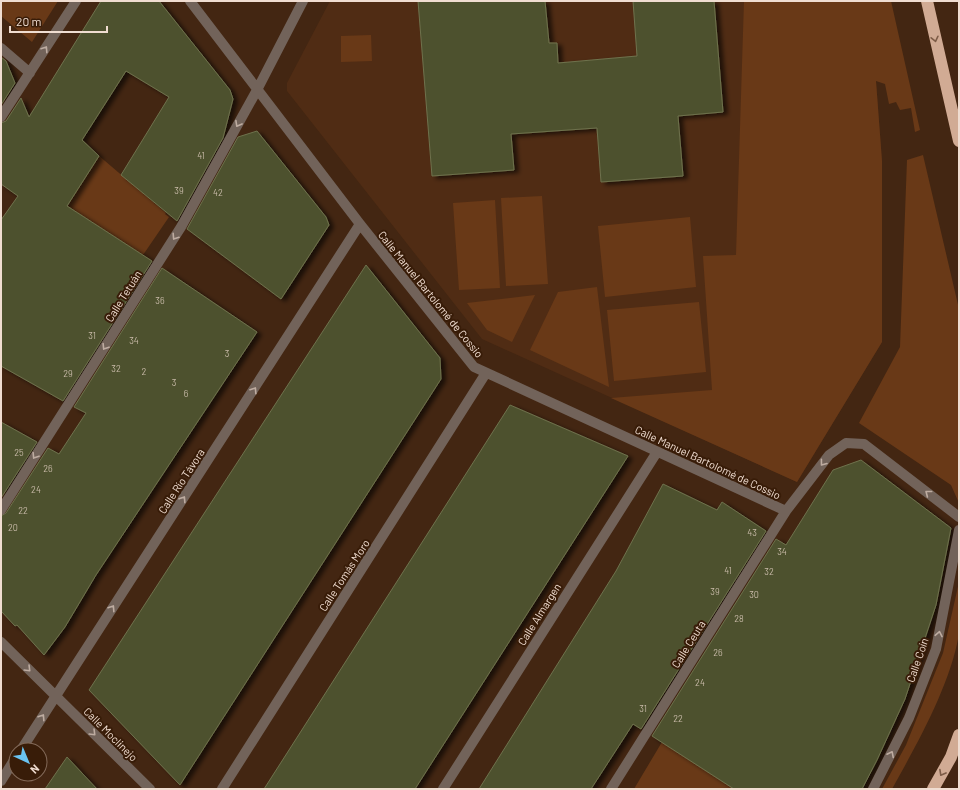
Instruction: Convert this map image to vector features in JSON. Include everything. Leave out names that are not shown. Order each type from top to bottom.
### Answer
[{"type":"highway","points":[[927,1],[959,141]]},
{"type":"highway","points":[[933,789],[951,757],[959,735]]},
{"type":"street","points":[[1,117],[76,1]]},
{"type":"street","name":"Calle Manuel Bartolomé de Cossio","points":[[190,1],[360,224],[474,367],[786,511]]},
{"type":"street","name":"Calle Tetuán","points":[[1,510],[181,227],[257,90],[303,1]]},
{"type":"street","points":[[1,48],[30,73]]},
{"type":"street","name":"Calle Río Távora","points":[[26,742],[360,224]]},
{"type":"street","name":"Calle Tomás Moro","points":[[222,789],[486,373]]},
{"type":"street","points":[[786,511],[828,455],[846,443],[864,444],[959,517]]},
{"type":"street","name":"Calle Almargen","points":[[443,789],[657,452]]},
{"type":"street","name":"Calle Ceuta","points":[[611,789],[786,511]]},
{"type":"street","name":"Calle Coín","points":[[873,789],[909,718],[936,649],[959,530]]},
{"type":"street","name":"Calle Moclinejo","points":[[1,642],[150,789]]},
{"type":"street","points":[[1,781],[8,770]]},
{"type":"shaded area","points":[[1,1],[58,1],[32,42],[1,16]]},
{"type":"shaded area","points":[[330,1],[864,1],[876,81],[882,161],[882,342],[797,482],[482,339],[287,91],[287,83]]},
{"type":"shaded area","points":[[744,1],[891,1],[920,130],[915,132],[911,108],[900,110],[896,102],[889,104],[885,84],[876,81],[882,161],[882,342],[797,482],[611,398],[712,390],[703,256],[736,255]]},
{"type":"shaded area","points":[[371,35],[372,61],[341,62],[341,36]]},
{"type":"shaded area","points":[[98,155],[169,217],[143,255],[67,206]]},
{"type":"shaded area","points":[[923,155],[959,309],[959,503],[951,485],[859,423],[900,347],[907,160]]},
{"type":"shaded area","points":[[542,196],[548,284],[506,286],[501,198]]},
{"type":"shaded area","points":[[495,200],[500,288],[459,290],[453,203]]},
{"type":"shaded area","points":[[690,217],[696,287],[605,297],[598,226]]},
{"type":"shaded area","points":[[597,287],[609,387],[530,350],[558,292]]},
{"type":"shaded area","points":[[535,295],[512,342],[487,330],[467,303]]},
{"type":"shaded area","points":[[699,302],[706,372],[614,381],[607,310]]},
{"type":"shaded area","points":[[959,582],[959,634],[955,654],[948,674],[932,714],[892,789],[882,789],[906,745],[943,653]]},
{"type":"shaded area","points":[[662,742],[734,789],[634,789]]},
{"type":"building","points":[[101,1],[159,1],[230,90],[233,99],[223,138],[177,221],[121,175],[169,97],[126,71],[82,140],[99,156],[67,206],[152,261],[63,401],[1,366],[1,220],[18,196],[1,184],[1,123],[6,121],[21,98],[29,117]]},
{"type":"building","points":[[418,1],[545,1],[549,43],[557,43],[558,63],[637,56],[633,1],[714,1],[723,112],[678,116],[683,176],[601,182],[597,128],[511,134],[514,170],[432,176]]},
{"type":"building","points":[[1,57],[6,61],[15,83],[1,105]]},
{"type":"building","points":[[257,131],[326,217],[329,225],[281,299],[187,229],[238,137]]},
{"type":"building","points":[[366,265],[440,358],[441,379],[180,785],[89,690]]},
{"type":"building","points":[[162,268],[257,332],[96,575],[65,627],[44,655],[17,625],[15,626],[1,611],[1,516],[6,513],[48,448],[59,454],[86,413],[74,407]]},
{"type":"building","points":[[510,405],[628,456],[415,789],[264,789]]},
{"type":"building","points":[[1,422],[37,442],[1,498]]},
{"type":"building","points":[[861,460],[951,528],[936,605],[905,699],[862,789],[734,789],[652,736],[776,539],[786,545],[833,470]]},
{"type":"building","points":[[663,484],[717,510],[722,502],[766,531],[641,729],[633,724],[591,789],[479,789],[616,571]]},
{"type":"building","points":[[67,757],[97,789],[45,789]]}]
